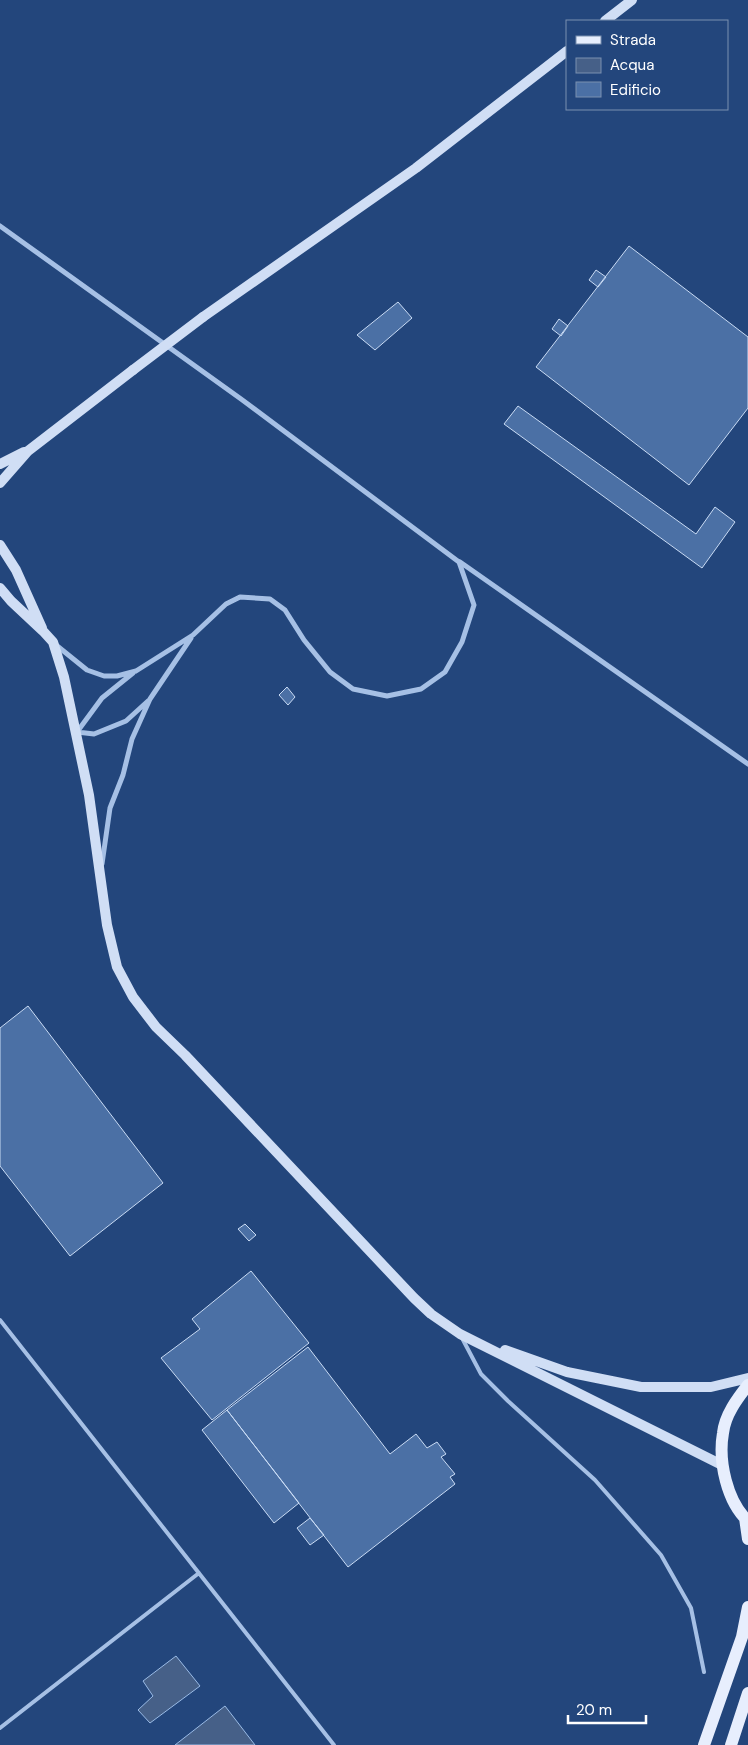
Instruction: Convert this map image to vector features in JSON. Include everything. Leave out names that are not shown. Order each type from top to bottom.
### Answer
[{"type":"main road","points":[[748,1385],[735,1401],[723,1432],[722,1465],[730,1494],[746,1520],[748,1539]]},
{"type":"main road","points":[[704,1745],[742,1638],[748,1607]]},
{"type":"main road","points":[[731,1745],[748,1693]]},
{"type":"street","points":[[606,20],[632,0]]},
{"type":"street","points":[[0,483],[28,451],[132,370],[203,317],[416,168],[566,52]]},
{"type":"street","points":[[0,226],[241,399],[460,562],[748,764]]},
{"type":"street","points":[[0,464],[28,451]]},
{"type":"street","points":[[0,545],[16,570],[44,631]]},
{"type":"street","points":[[77,732],[102,698],[136,671],[193,635],[226,604],[240,598],[270,599],[285,610],[304,640],[330,672],[353,689],[387,696],[421,689],[445,672],[462,642],[474,605],[460,562]]},
{"type":"street","points":[[0,588],[53,642],[87,670],[104,676],[117,676],[136,671]]},
{"type":"street","points":[[100,874],[110,808],[123,775],[132,738],[150,699],[193,635]]},
{"type":"street","points":[[53,642],[64,677],[77,732],[89,795],[107,925],[117,967],[133,997],[150,1020],[430,1314],[460,1334],[722,1465]]},
{"type":"street","points":[[77,732],[94,734],[126,721],[150,699]]},
{"type":"street","points":[[460,1334],[567,1372],[641,1387],[711,1388],[748,1378]]},
{"type":"lane","points":[[0,1320],[334,1745]]},
{"type":"lane","points":[[460,1334],[481,1374],[595,1480],[662,1555],[691,1608],[704,1672]]},
{"type":"lane","points":[[0,1728],[199,1573]]},
{"type":"water","points":[[176,1656],[200,1686],[150,1723],[138,1710],[153,1696],[143,1681]]},
{"type":"water","points":[[225,1706],[255,1745],[175,1745]]},
{"type":"building","points":[[629,246],[748,337],[748,408],[689,485],[536,367]]},
{"type":"building","points":[[596,270],[606,277],[598,287],[589,280]]},
{"type":"building","points":[[398,302],[412,318],[375,350],[357,335]]},
{"type":"building","points":[[559,319],[568,326],[561,336],[552,329]]},
{"type":"building","points":[[518,406],[696,534],[715,507],[735,522],[702,568],[504,424]]},
{"type":"building","points":[[287,687],[295,697],[288,705],[279,695]]},
{"type":"building","points":[[28,1006],[163,1183],[70,1256],[0,1166],[0,1028]]},
{"type":"building","points":[[245,1224],[256,1235],[249,1241],[238,1229]]},
{"type":"building","points":[[251,1271],[309,1343],[212,1420],[161,1358],[200,1329],[192,1319]]},
{"type":"building","points":[[308,1347],[390,1454],[416,1434],[427,1448],[437,1442],[446,1454],[441,1457],[455,1474],[450,1477],[455,1484],[348,1567],[227,1410]]},
{"type":"building","points":[[227,1410],[299,1503],[274,1523],[202,1430]]},
{"type":"building","points":[[310,1518],[324,1535],[310,1545],[297,1528]]}]
